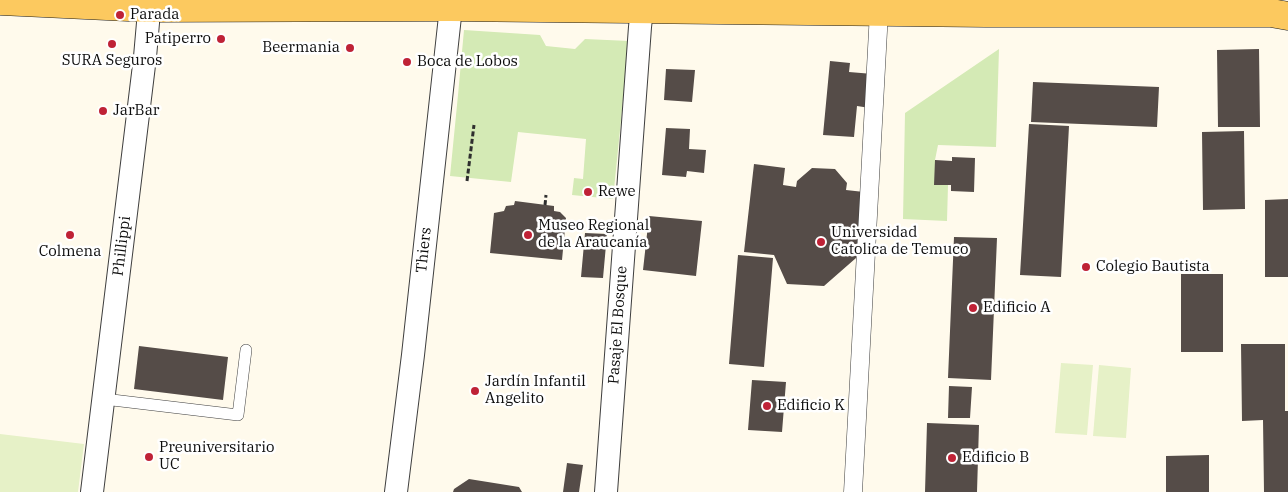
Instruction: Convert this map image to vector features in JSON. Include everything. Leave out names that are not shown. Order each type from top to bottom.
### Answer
[{"type":"main road","points":[[940,12],[958,7],[968,0]]},
{"type":"main road","points":[[0,1],[150,4],[451,4],[879,12],[1271,13],[1288,16]]},
{"type":"street","name":"Phillippi","points":[[92,492],[150,4]]},
{"type":"street","name":"Thiers","points":[[396,492],[414,346],[451,4]]},
{"type":"street","name":"Pasaje El Bosque","points":[[606,492],[642,9]]},
{"type":"street","points":[[853,492],[879,12]]},
{"type":"lane","points":[[104,399],[238,414],[246,350]]},
{"type":"path","points":[[467,181],[474,126]]},
{"type":"path","points":[[545,205],[546,195]]},
{"type":"green space","points":[[464,30],[540,35],[546,46],[575,49],[585,39],[629,41],[613,199],[572,195],[574,178],[583,179],[586,139],[518,132],[511,182],[450,176]]},
{"type":"green space","points":[[999,49],[996,147],[938,145],[935,160],[948,185],[947,221],[903,219],[905,113]]},
{"type":"green space","points":[[1061,363],[1093,365],[1087,435],[1055,433]]},
{"type":"green space","points":[[1099,365],[1131,368],[1126,438],[1093,436]]},
{"type":"green space","points":[[0,434],[84,444],[78,492],[0,492]]},
{"type":"building","points":[[1259,49],[1260,127],[1218,127],[1217,50]]},
{"type":"building","points":[[830,61],[850,63],[849,72],[873,74],[870,108],[857,106],[854,137],[823,135]]},
{"type":"building","points":[[666,69],[695,70],[692,102],[664,100]]},
{"type":"building","points":[[1033,82],[1159,87],[1157,127],[1031,122]]},
{"type":"building","points":[[1029,124],[1069,126],[1061,277],[1020,275]]},
{"type":"building","points":[[666,128],[690,129],[689,149],[706,150],[704,173],[687,171],[686,177],[662,175]]},
{"type":"building","points":[[1244,131],[1245,209],[1203,210],[1202,132]]},
{"type":"building","points":[[952,157],[975,158],[974,192],[951,191],[951,185],[934,185],[935,160],[952,161]]},
{"type":"building","points":[[754,164],[785,168],[783,185],[796,187],[797,181],[812,168],[835,169],[847,183],[846,190],[864,192],[856,258],[824,286],[787,284],[774,255],[744,252]]},
{"type":"building","points":[[1288,199],[1288,277],[1265,277],[1265,200]]},
{"type":"building","name":"Museo Regional de la Araucanía","points":[[515,201],[554,206],[554,211],[560,212],[566,218],[562,260],[490,253],[494,213],[504,211],[506,206],[514,205]]},
{"type":"building","points":[[649,216],[702,221],[696,276],[643,270]]},
{"type":"building","points":[[585,233],[607,234],[603,278],[581,277]]},
{"type":"building","name":"Edificio A","points":[[954,237],[997,238],[991,380],[948,378]]},
{"type":"building","points":[[738,255],[773,258],[764,367],[729,364]]},
{"type":"building","points":[[1181,274],[1223,274],[1223,352],[1181,352]]},
{"type":"building","points":[[1241,344],[1285,344],[1285,411],[1288,411],[1288,492],[1264,492],[1263,420],[1242,421]]},
{"type":"building","points":[[139,346],[228,357],[223,400],[134,389]]},
{"type":"building","name":"Edificio K","points":[[752,380],[786,382],[782,432],[748,430]]},
{"type":"building","points":[[949,386],[972,387],[970,418],[948,418]]},
{"type":"building","name":"Edificio B","points":[[927,423],[979,425],[977,492],[925,492]]},
{"type":"building","points":[[1209,455],[1209,492],[1166,492],[1166,456]]},
{"type":"building","points":[[567,463],[583,465],[579,492],[563,492]]},
{"type":"building","points":[[469,479],[519,487],[522,492],[453,492],[454,489]]},
{"type":"place","name":"Parada","points":[[120,15]]},
{"type":"place","name":"Patiperro","points":[[221,39]]},
{"type":"place","name":"SURA Seguros","points":[[112,44]]},
{"type":"place","name":"Beermania","points":[[350,48]]},
{"type":"place","name":"Boca de Lobos","points":[[407,62]]},
{"type":"place","name":"JarBar","points":[[103,111]]},
{"type":"place","name":"Rewe","points":[[588,192]]},
{"type":"place","name":"Colmena","points":[[70,235]]},
{"type":"place","name":"Museo Regional de la Araucanía","points":[[528,235]]},
{"type":"place","name":"Universidad Catolica de Temuco","points":[[821,242]]},
{"type":"place","name":"Colegio Bautista","points":[[1086,267]]},
{"type":"place","name":"Edificio A","points":[[973,308]]},
{"type":"place","name":"Jardín Infantil Angelito","points":[[475,391]]},
{"type":"place","name":"Edificio K","points":[[767,406]]},
{"type":"place","name":"Preuniversitario UC","points":[[149,457]]},
{"type":"place","name":"Edificio B","points":[[952,458]]}]
